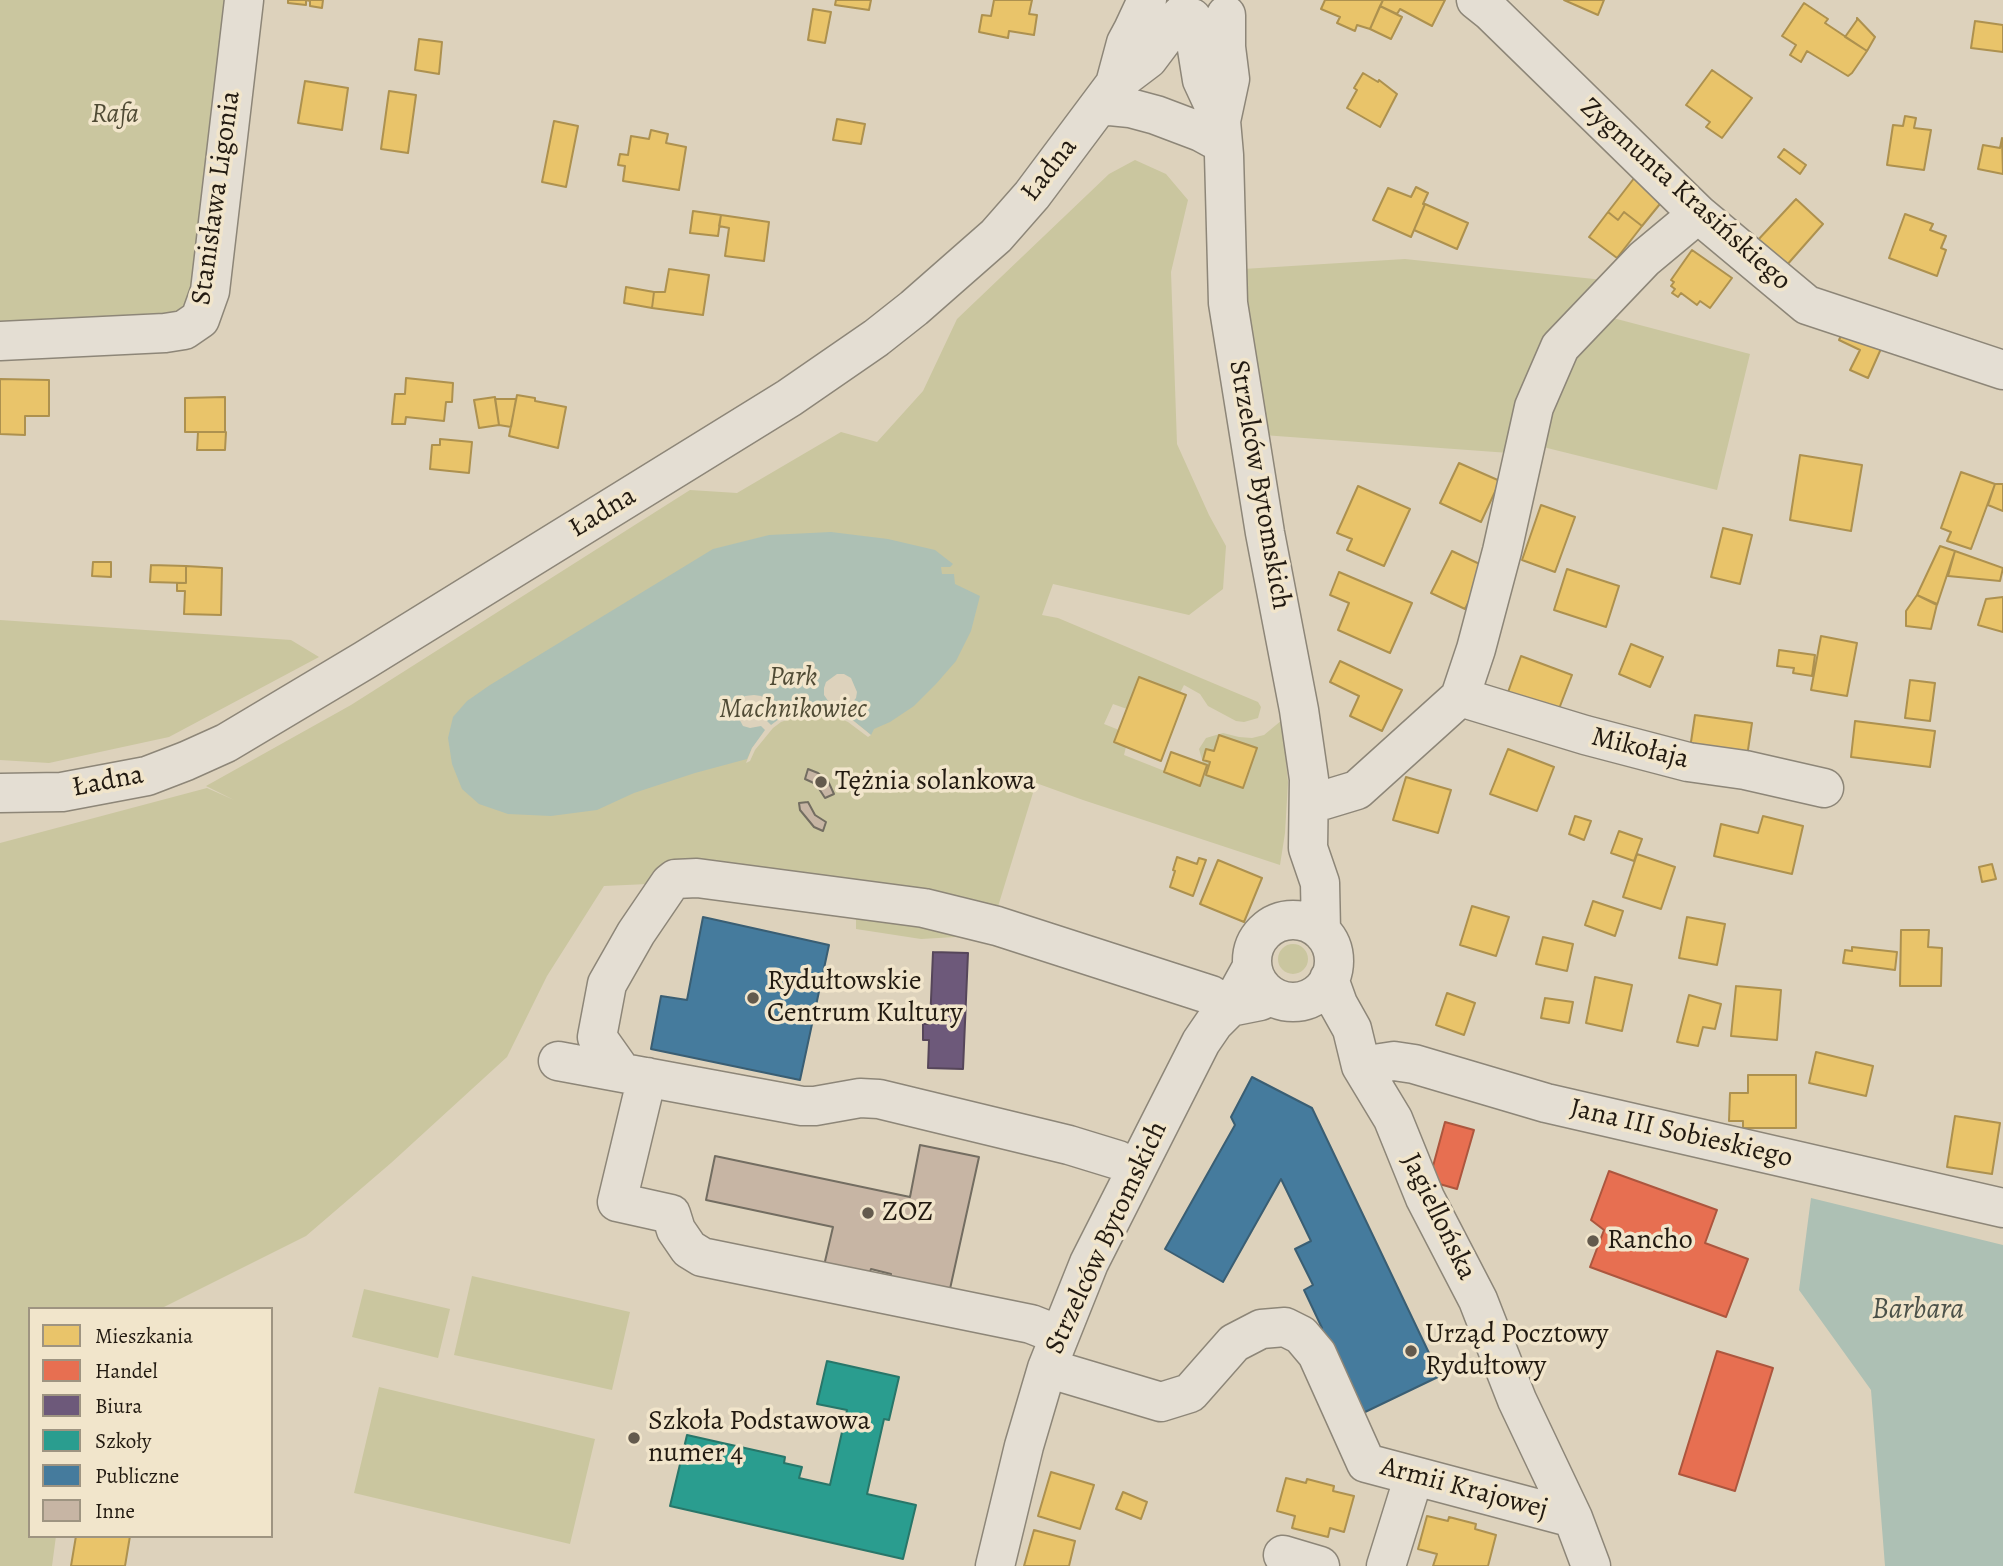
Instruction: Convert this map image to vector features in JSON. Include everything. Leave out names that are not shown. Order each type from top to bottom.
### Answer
[{"type":"street","name":"Stanisława Ligonia","points":[[0,341],[166,333],[184,330],[200,319],[209,291],[244,0]]},
{"type":"street","name":"Zygmunta Krasińskiego","points":[[1476,0],[1698,214],[1807,305],[2003,370]]},
{"type":"street","name":"Ładna","points":[[0,793],[62,792],[147,776],[226,743],[789,398],[876,338],[996,236],[1032,195],[1108,94],[1133,30],[1192,8]]},
{"type":"street","name":"Strzelców Bytomskich","points":[[1192,8],[1202,80],[1222,132],[1228,303],[1265,533],[1299,710],[1309,779],[1308,848]]},
{"type":"street","points":[[1108,94],[1130,108],[1194,129],[1222,132]]},
{"type":"street","points":[[1309,803],[1357,790],[1460,697],[1476,649],[1502,551],[1534,407],[1560,347],[1644,259],[1698,214]]},
{"type":"street","name":"Mikołaja","points":[[1460,697],[1585,735],[1688,762],[1745,770],[1824,788]]},
{"type":"street","points":[[1278,922],[1308,848]]},
{"type":"street","points":[[1308,848],[1320,883],[1321,931]]},
{"type":"street","points":[[634,1074],[597,1037],[607,984],[636,933],[675,879],[697,878],[783,888],[935,911],[997,926],[1211,995],[1230,1007],[1260,1001],[1274,988]]},
{"type":"street","points":[[1274,988],[1307,999],[1316,994],[1329,979],[1334,958],[1332,948],[1321,931],[1311,924],[1289,920],[1278,922],[1261,935],[1252,956],[1274,988],[1361,1066]]},
{"type":"street","points":[[1329,979],[1352,1029],[1361,1066]]},
{"type":"street","name":"Strzelców Bytomskich","points":[[995,1566],[1024,1446],[1053,1351],[1089,1263],[1201,1042],[1214,1023],[1230,1007]]},
{"type":"street","points":[[558,1061],[802,1105],[815,1106],[860,1098],[879,1100],[1069,1145],[1136,1168]]},
{"type":"street","name":"Jana III Sobieskiego","points":[[1361,1066],[1394,1061],[1414,1064],[1546,1103],[2003,1208]]},
{"type":"street","name":"Jagiellońska","points":[[1361,1066],[1393,1119],[1425,1198],[1478,1300],[1517,1400],[1583,1539],[1591,1566]]},
{"type":"street","points":[[634,1074],[617,1202],[671,1214],[676,1230],[689,1249],[702,1257],[1031,1324],[1053,1351]]},
{"type":"street","name":"Armii Krajowej","points":[[1053,1351],[1161,1402],[1190,1393],[1234,1343],[1261,1329],[1285,1327],[1301,1335],[1317,1354],[1366,1463],[1573,1518]]},
{"type":"street","points":[[1386,1566],[1414,1476]]},
{"type":"street","points":[[1283,1555],[1320,1566]]},
{"type":"green space","name":"Rafa","points":[[0,0],[244,0],[200,319],[0,341]]},
{"type":"green space","name":"Park Machnikowiec","points":[[1135,160],[1166,174],[1188,200],[1171,272],[1177,444],[1226,546],[1223,589],[1189,615],[1053,584],[1042,615],[1058,618],[1258,702],[1261,707],[1258,718],[1236,721],[1208,706],[1200,694],[1184,685],[1180,693],[1140,677],[1127,709],[1113,704],[1104,724],[1119,730],[1114,742],[1126,747],[1124,755],[1200,785],[1204,767],[1199,749],[1206,738],[1223,733],[1252,738],[1264,735],[1282,720],[1288,782],[1280,865],[1036,783],[996,913],[972,936],[921,939],[856,929],[856,916],[670,883],[604,886],[547,976],[507,1057],[306,1236],[164,1307],[28,1307],[28,1538],[56,1538],[52,1566],[0,1566],[0,843],[207,788],[234,800],[206,786],[351,705],[690,490],[737,493],[841,432],[877,442],[923,391],[957,319],[1109,174]]},
{"type":"green space","points":[[1405,259],[1613,281],[1509,453],[1263,435],[1243,269]]},
{"type":"green space","points":[[1613,318],[1750,354],[1717,490],[1539,446],[1557,375]]},
{"type":"green space","points":[[0,620],[291,640],[319,657],[169,737],[49,763],[0,760]]},
{"type":"green space","points":[[1293,944],[1304,948],[1308,959],[1304,970],[1293,974],[1282,970],[1278,959],[1282,948]]},
{"type":"green space","points":[[472,1276],[630,1312],[612,1390],[454,1355]]},
{"type":"green space","points":[[364,1289],[450,1309],[438,1358],[352,1337]]},
{"type":"green space","points":[[379,1387],[595,1439],[570,1544],[354,1493]]},
{"type":"water","points":[[831,532],[888,539],[935,550],[953,564],[950,567],[941,567],[942,574],[954,574],[955,584],[980,596],[971,631],[956,661],[914,706],[874,729],[871,735],[850,718],[807,710],[793,713],[779,719],[752,748],[747,759],[634,793],[597,810],[551,816],[508,814],[479,804],[462,789],[452,764],[448,738],[453,717],[467,701],[713,549],[769,535]]},
{"type":"water","name":"Barbara","points":[[1811,1198],[2003,1245],[2003,1566],[1885,1566],[1871,1390],[1799,1290]]},
{"type":"pier","points":[[837,674],[851,678],[857,692],[852,703],[841,708],[839,714],[850,718],[871,735],[868,737],[837,717],[807,713],[781,722],[773,728],[746,763],[752,748],[765,730],[761,726],[743,726],[736,713],[745,696],[761,696],[766,699],[770,712],[767,721],[771,725],[779,719],[807,710],[829,711],[831,705],[824,695],[824,688],[826,682]]},
{"type":"building: Mieszkania","points":[[288,0],[306,0],[306,5],[288,3]]},
{"type":"building: Mieszkania","points":[[306,0],[323,0],[322,8],[310,6],[310,1]]},
{"type":"building: Mieszkania","points":[[836,0],[871,0],[869,10],[835,5]]},
{"type":"building: Mieszkania","points":[[994,0],[1032,0],[1029,14],[1037,15],[1034,35],[1009,31],[1008,38],[979,32],[982,15],[991,16]]},
{"type":"building: Mieszkania","points":[[1325,0],[1383,0],[1370,29],[1357,25],[1355,31],[1337,23],[1340,17],[1321,9]]},
{"type":"building: Mieszkania","points":[[1383,0],[1445,0],[1432,26],[1400,9],[1397,14],[1380,6]]},
{"type":"building: Mieszkania","points":[[1564,0],[1604,0],[1598,15]]},
{"type":"building: Mieszkania","points":[[1804,3],[1828,19],[1825,23],[1867,51],[1848,76],[1807,51],[1801,62],[1790,55],[1796,45],[1782,36]]},
{"type":"building: Mieszkania","points":[[1380,6],[1402,17],[1391,39],[1370,29]]},
{"type":"building: Mieszkania","points":[[813,9],[831,12],[825,43],[808,40]]},
{"type":"building: Mieszkania","points":[[1857,18],[1875,37],[1867,51],[1845,37]]},
{"type":"building: Mieszkania","points":[[1975,21],[2003,25],[2003,52],[1971,48]]},
{"type":"building: Mieszkania","points":[[419,39],[442,42],[439,74],[415,70]]},
{"type":"building: Mieszkania","points":[[1712,70],[1752,98],[1722,138],[1706,127],[1710,122],[1686,105]]},
{"type":"building: Mieszkania","points":[[1363,73],[1378,82],[1379,80],[1397,94],[1380,127],[1347,108]]},
{"type":"building: Mieszkania","points":[[305,81],[348,88],[342,130],[298,123]]},
{"type":"building: Mieszkania","points":[[389,91],[416,95],[408,153],[381,149]]},
{"type":"building: Mieszkania","points":[[1905,116],[1916,118],[1914,128],[1931,130],[1924,170],[1887,165],[1893,125],[1903,126]]},
{"type":"building: Mieszkania","points":[[837,119],[865,124],[861,144],[833,140]]},
{"type":"building: Mieszkania","points":[[554,121],[578,126],[566,187],[542,182]]},
{"type":"building: Mieszkania","points":[[651,130],[668,134],[666,143],[686,147],[679,190],[623,181],[625,166],[618,165],[620,154],[628,155],[631,136],[649,139]]},
{"type":"building: Mieszkania","points":[[2002,138],[2003,174],[1978,169],[1983,145],[2000,148]]},
{"type":"building: Mieszkania","points":[[1784,149],[1806,165],[1800,174],[1778,157]]},
{"type":"building: Mieszkania","points":[[1635,177],[1664,199],[1642,226],[1624,212],[1618,220],[1608,212]]},
{"type":"building: Mieszkania","points":[[1416,187],[1428,193],[1411,237],[1373,220],[1388,188],[1411,197]]},
{"type":"building: Mieszkania","points":[[1796,199],[1823,224],[1786,266],[1757,241]]},
{"type":"building: Mieszkania","points":[[1425,204],[1468,223],[1457,249],[1414,230]]},
{"type":"building: Mieszkania","points":[[693,211],[721,215],[718,236],[690,233]]},
{"type":"building: Mieszkania","points":[[1608,212],[1618,220],[1624,212],[1642,226],[1617,258],[1589,237]]},
{"type":"building: Mieszkania","points":[[1905,214],[1933,224],[1930,230],[1946,236],[1941,248],[1946,250],[1937,276],[1889,258]]},
{"type":"building: Mieszkania","points":[[721,215],[769,222],[764,261],[725,256],[729,228],[719,226]]},
{"type":"building: Mieszkania","points":[[1692,250],[1732,278],[1710,308],[1700,301],[1697,305],[1681,293],[1678,297],[1672,293],[1675,289],[1671,286],[1674,282],[1671,280]]},
{"type":"building: Mieszkania","points":[[669,269],[709,275],[703,315],[652,308],[654,292],[665,292]]},
{"type":"building: Mieszkania","points":[[626,287],[654,292],[652,308],[624,303]]},
{"type":"building: Mieszkania","points":[[1846,325],[1884,342],[1868,378],[1850,370],[1860,350],[1839,340]]},
{"type":"building: Mieszkania","points":[[406,378],[453,383],[452,402],[446,402],[444,421],[406,417],[405,424],[392,424],[395,394],[405,394]]},
{"type":"building: Mieszkania","points":[[0,379],[49,380],[49,416],[25,416],[25,435],[0,434]]},
{"type":"building: Mieszkania","points":[[517,395],[566,407],[558,448],[509,436]]},
{"type":"building: Mieszkania","points":[[225,397],[225,432],[185,432],[185,398]]},
{"type":"building: Mieszkania","points":[[495,397],[499,425],[479,428],[474,400]]},
{"type":"building: Mieszkania","points":[[495,399],[516,399],[511,427],[499,425]]},
{"type":"building: Mieszkania","points":[[198,432],[226,432],[225,450],[197,450]]},
{"type":"building: Mieszkania","points":[[440,439],[472,442],[469,473],[430,469],[432,445],[440,445]]},
{"type":"building: Mieszkania","points":[[1800,455],[1862,465],[1851,531],[1790,520]]},
{"type":"building: Mieszkania","points":[[1459,463],[1500,481],[1481,522],[1440,503]]},
{"type":"building: Mieszkania","points":[[1961,472],[1995,484],[1971,549],[1947,541],[1951,532],[1941,528]]},
{"type":"building: Mieszkania","points":[[1995,484],[2003,484],[2003,511],[1988,505]]},
{"type":"building: Mieszkania","points":[[1358,486],[1410,509],[1384,566],[1347,550],[1352,539],[1337,533]]},
{"type":"building: Mieszkania","points":[[1541,505],[1575,517],[1555,572],[1522,560]]},
{"type":"building: Mieszkania","points":[[1723,528],[1752,535],[1740,584],[1711,577]]},
{"type":"building: Mieszkania","points":[[1940,546],[1955,551],[1937,605],[1917,595]]},
{"type":"building: Mieszkania","points":[[1452,551],[1486,567],[1465,609],[1431,593]]},
{"type":"building: Mieszkania","points":[[1955,551],[2003,568],[2000,581],[1948,576]]},
{"type":"building: Mieszkania","points":[[93,562],[111,562],[111,577],[92,576]]},
{"type":"building: Mieszkania","points":[[151,565],[186,566],[186,583],[150,582]]},
{"type":"building: Mieszkania","points":[[186,566],[222,568],[221,615],[184,614],[185,591],[177,591],[177,583],[186,583]]},
{"type":"building: Mieszkania","points":[[1567,569],[1619,586],[1606,627],[1554,610]]},
{"type":"building: Mieszkania","points":[[1339,572],[1412,603],[1390,653],[1338,630],[1349,603],[1330,595]]},
{"type":"building: Mieszkania","points":[[1917,595],[1937,604],[1931,629],[1906,626],[1906,611]]},
{"type":"building: Mieszkania","points":[[2003,597],[2003,632],[1978,625],[1986,599]]},
{"type":"building: Mieszkania","points":[[1821,636],[1857,643],[1847,696],[1811,690]]},
{"type":"building: Mieszkania","points":[[1631,644],[1663,657],[1650,687],[1619,674]]},
{"type":"building: Mieszkania","points":[[1779,650],[1815,655],[1812,676],[1793,673],[1794,668],[1777,666]]},
{"type":"building: Mieszkania","points":[[1521,656],[1572,675],[1557,714],[1507,695]]},
{"type":"building: Mieszkania","points":[[1340,661],[1402,690],[1382,731],[1350,716],[1359,696],[1330,682]]},
{"type":"building: Mieszkania","points":[[1139,677],[1186,695],[1161,761],[1114,742]]},
{"type":"building: Mieszkania","points":[[1910,680],[1935,683],[1930,721],[1905,718]]},
{"type":"building: Mieszkania","points":[[1695,715],[1752,723],[1745,770],[1688,762]]},
{"type":"building: Mieszkania","points":[[1855,721],[1935,731],[1930,767],[1851,757]]},
{"type":"building: Mieszkania","points":[[1219,735],[1257,748],[1243,788],[1206,775],[1210,762],[1203,760],[1206,749],[1214,751]]},
{"type":"building: Mieszkania","points":[[1508,749],[1554,767],[1537,811],[1490,794]]},
{"type":"building: Mieszkania","points":[[1171,752],[1207,765],[1200,786],[1164,772]]},
{"type":"building: Mieszkania","points":[[1406,777],[1451,790],[1438,833],[1393,820]]},
{"type":"building: Mieszkania","points":[[1575,816],[1591,821],[1584,840],[1569,834]]},
{"type":"building: Mieszkania","points":[[1763,816],[1803,826],[1792,874],[1714,856],[1721,824],[1758,833]]},
{"type":"building: Mieszkania","points":[[1619,831],[1642,839],[1634,861],[1611,853]]},
{"type":"building: Mieszkania","points":[[1637,854],[1675,867],[1661,909],[1623,897]]},
{"type":"building: Mieszkania","points":[[1177,857],[1197,864],[1199,858],[1206,860],[1193,896],[1170,887]]},
{"type":"building: Mieszkania","points":[[1218,860],[1262,878],[1244,922],[1200,904]]},
{"type":"building: Mieszkania","points":[[1992,864],[1996,879],[1982,882],[1979,867]]},
{"type":"building: Mieszkania","points":[[1593,901],[1623,911],[1615,936],[1585,925]]},
{"type":"building: Mieszkania","points":[[1472,906],[1509,917],[1496,956],[1460,945]]},
{"type":"building: Mieszkania","points":[[1687,917],[1725,924],[1717,965],[1679,958]]},
{"type":"building: Mieszkania","points":[[1901,930],[1929,930],[1928,947],[1942,948],[1941,986],[1900,986]]},
{"type":"building: Mieszkania","points":[[1543,937],[1573,944],[1567,971],[1536,964]]},
{"type":"building: Mieszkania","points":[[1852,947],[1897,952],[1895,970],[1843,963],[1845,950],[1852,951]]},
{"type":"building: Mieszkania","points":[[1595,977],[1632,985],[1622,1031],[1586,1023]]},
{"type":"building: Mieszkania","points":[[1736,986],[1781,990],[1777,1040],[1731,1036]]},
{"type":"building: Mieszkania","points":[[1447,993],[1475,1003],[1464,1035],[1436,1025]]},
{"type":"building: Mieszkania","points":[[1689,995],[1721,1004],[1715,1029],[1703,1027],[1698,1046],[1677,1042]]},
{"type":"building: Mieszkania","points":[[1545,998],[1573,1002],[1569,1023],[1541,1018]]},
{"type":"building: Mieszkania","points":[[1816,1052],[1873,1066],[1866,1096],[1809,1083]]},
{"type":"building: Mieszkania","points":[[1748,1075],[1796,1075],[1796,1128],[1743,1128],[1743,1121],[1729,1121],[1730,1093],[1748,1093]]},
{"type":"building: Mieszkania","points":[[1955,1116],[2000,1123],[1992,1174],[1947,1167]]},
{"type":"building: Mieszkania","points":[[1051,1472],[1094,1485],[1080,1529],[1038,1516]]},
{"type":"building: Mieszkania","points":[[1286,1478],[1306,1483],[1307,1479],[1334,1486],[1333,1491],[1354,1496],[1344,1532],[1330,1528],[1328,1537],[1292,1528],[1295,1516],[1277,1511]]},
{"type":"building: Mieszkania","points":[[1123,1492],[1147,1502],[1141,1519],[1116,1509]]},
{"type":"building: Mieszkania","points":[[1427,1516],[1448,1521],[1449,1517],[1476,1524],[1475,1529],[1496,1535],[1488,1566],[1433,1566],[1437,1554],[1418,1549]]},
{"type":"building: Mieszkania","points":[[1034,1530],[1075,1541],[1069,1566],[1024,1566]]},
{"type":"building: Mieszkania","points":[[76,1538],[130,1538],[125,1566],[71,1566]]},
{"type":"building: Handel","points":[[1445,1122],[1474,1130],[1457,1189],[1429,1181]]},
{"type":"building: Handel","points":[[1609,1171],[1717,1210],[1705,1243],[1748,1259],[1726,1317],[1590,1267],[1604,1230],[1591,1220]]},
{"type":"building: Handel","points":[[1717,1351],[1773,1368],[1735,1491],[1679,1474]]},
{"type":"building: Biura","points":[[933,952],[968,953],[963,1069],[928,1068],[929,1040],[923,1040],[923,1024],[930,1024]]},
{"type":"building: Szkoły","points":[[827,1361],[899,1377],[889,1420],[884,1419],[867,1494],[916,1505],[903,1559],[670,1506],[687,1435],[785,1457],[784,1463],[802,1467],[799,1478],[830,1485],[847,1410],[817,1404]]},
{"type":"building: Publiczne","name":"Rydułtowskie Centrum Kultury","points":[[703,917],[829,945],[800,1080],[651,1049],[661,996],[687,1000]]},
{"type":"building: Publiczne","points":[[1252,1077],[1312,1108],[1440,1376],[1363,1413],[1315,1331],[1322,1328],[1304,1290],[1313,1285],[1295,1249],[1311,1241],[1281,1179],[1223,1282],[1165,1249],[1235,1125],[1231,1117]]},
{"type":"building: Inne","name":"Tężnia solankowa","points":[[808,769],[828,781],[834,794],[825,798],[816,784],[805,779]]},
{"type":"building: Inne","name":"Tężnia solankowa","points":[[808,802],[815,815],[826,822],[823,831],[814,827],[800,810],[799,803]]},
{"type":"building: Inne","name":"ZOZ","points":[[920,1145],[979,1157],[948,1298],[890,1285],[891,1274],[871,1269],[867,1280],[823,1270],[833,1227],[706,1200],[715,1156],[910,1197]]},
{"type":"place","name":"Tężnia solankowa","points":[[821,782]]},
{"type":"place","name":"Rydułtowskie Centrum Kultury","points":[[753,998]]},
{"type":"place","name":"ZOZ","points":[[868,1213]]},
{"type":"place","name":"Rancho","points":[[1593,1241]]},
{"type":"place","name":"Urząd Pocztowy Rydułtowy","points":[[1411,1351]]},
{"type":"place","name":"Szkoła Podstawowa numer 4","points":[[634,1438]]}]
